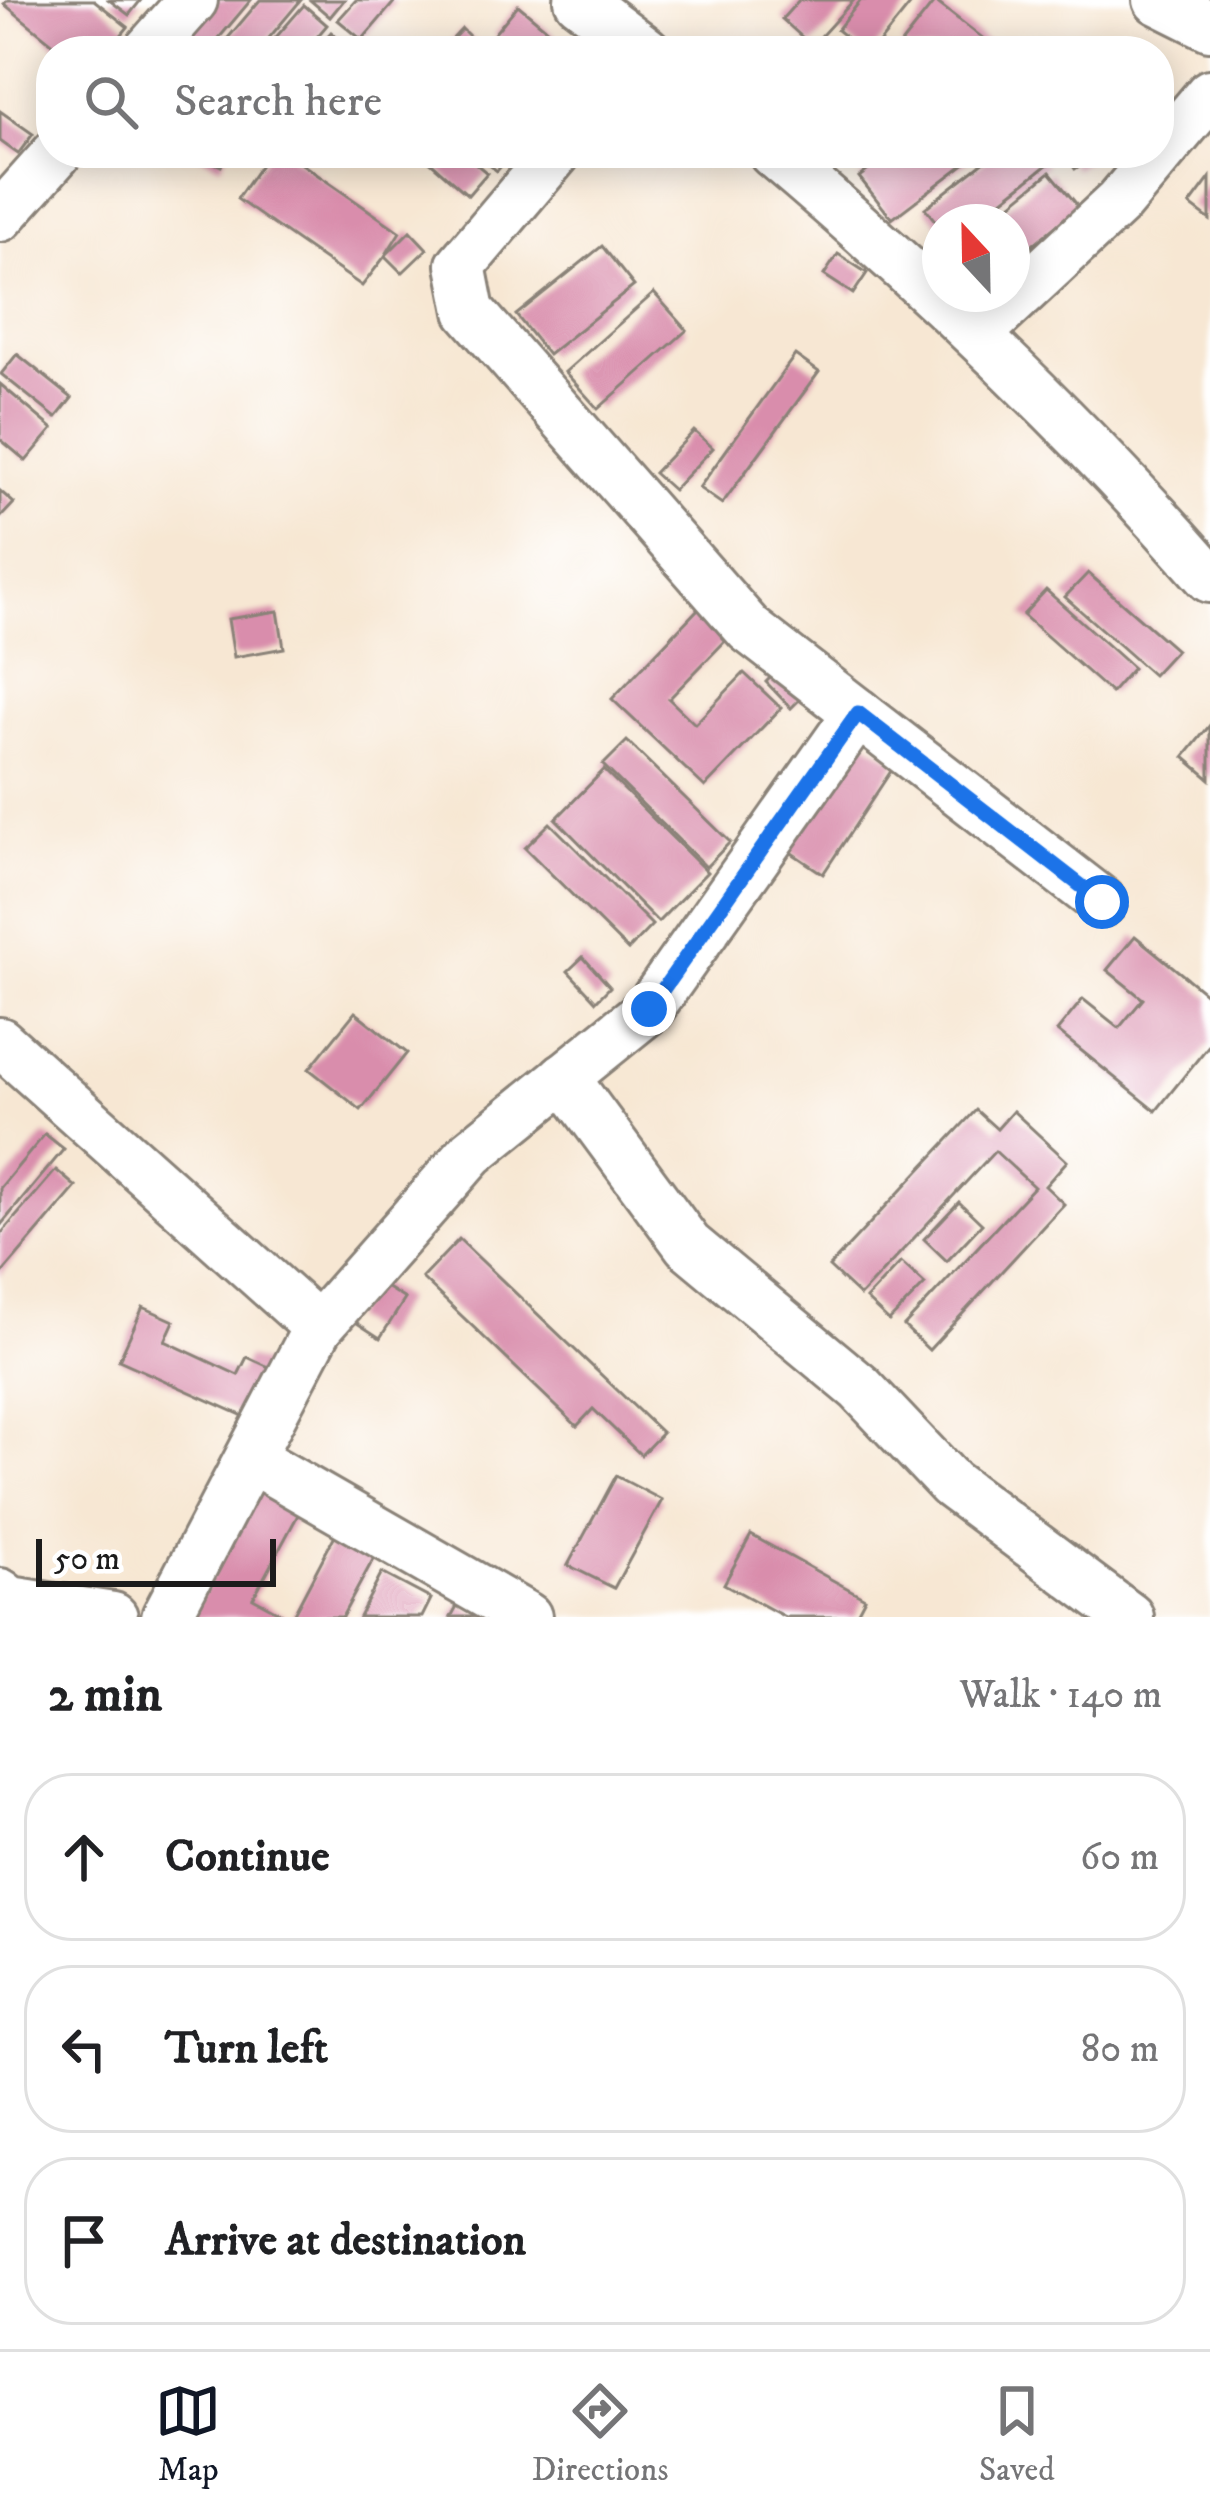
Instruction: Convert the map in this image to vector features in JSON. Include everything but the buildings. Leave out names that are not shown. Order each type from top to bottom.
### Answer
[{"type":"street","points":[[161,36],[193,0]]},
{"type":"street","points":[[579,0],[626,36]]},
{"type":"street","points":[[1158,0],[1210,26]]},
{"type":"street","points":[[1174,137],[1210,94]]},
{"type":"street","points":[[0,217],[44,168]]},
{"type":"street","points":[[543,168],[461,266],[470,311],[749,629],[1102,902]]},
{"type":"street","points":[[791,168],[977,334],[1130,486],[1210,578]]},
{"type":"street","points":[[977,334],[1119,202],[1148,168]]},
{"type":"street","points":[[166,1617],[319,1327],[472,1152],[649,1009],[858,713]]},
{"type":"street","points":[[0,1042],[319,1327]]},
{"type":"street","points":[[564,1078],[688,1245],[860,1388],[951,1484],[1129,1617]]},
{"type":"street","points":[[250,1458],[527,1617]]},
{"type":"street","points":[[0,1593],[10,1600],[113,1617]]},
{"type":"route","points":[[649,1009],[858,713],[1102,902]]}]
